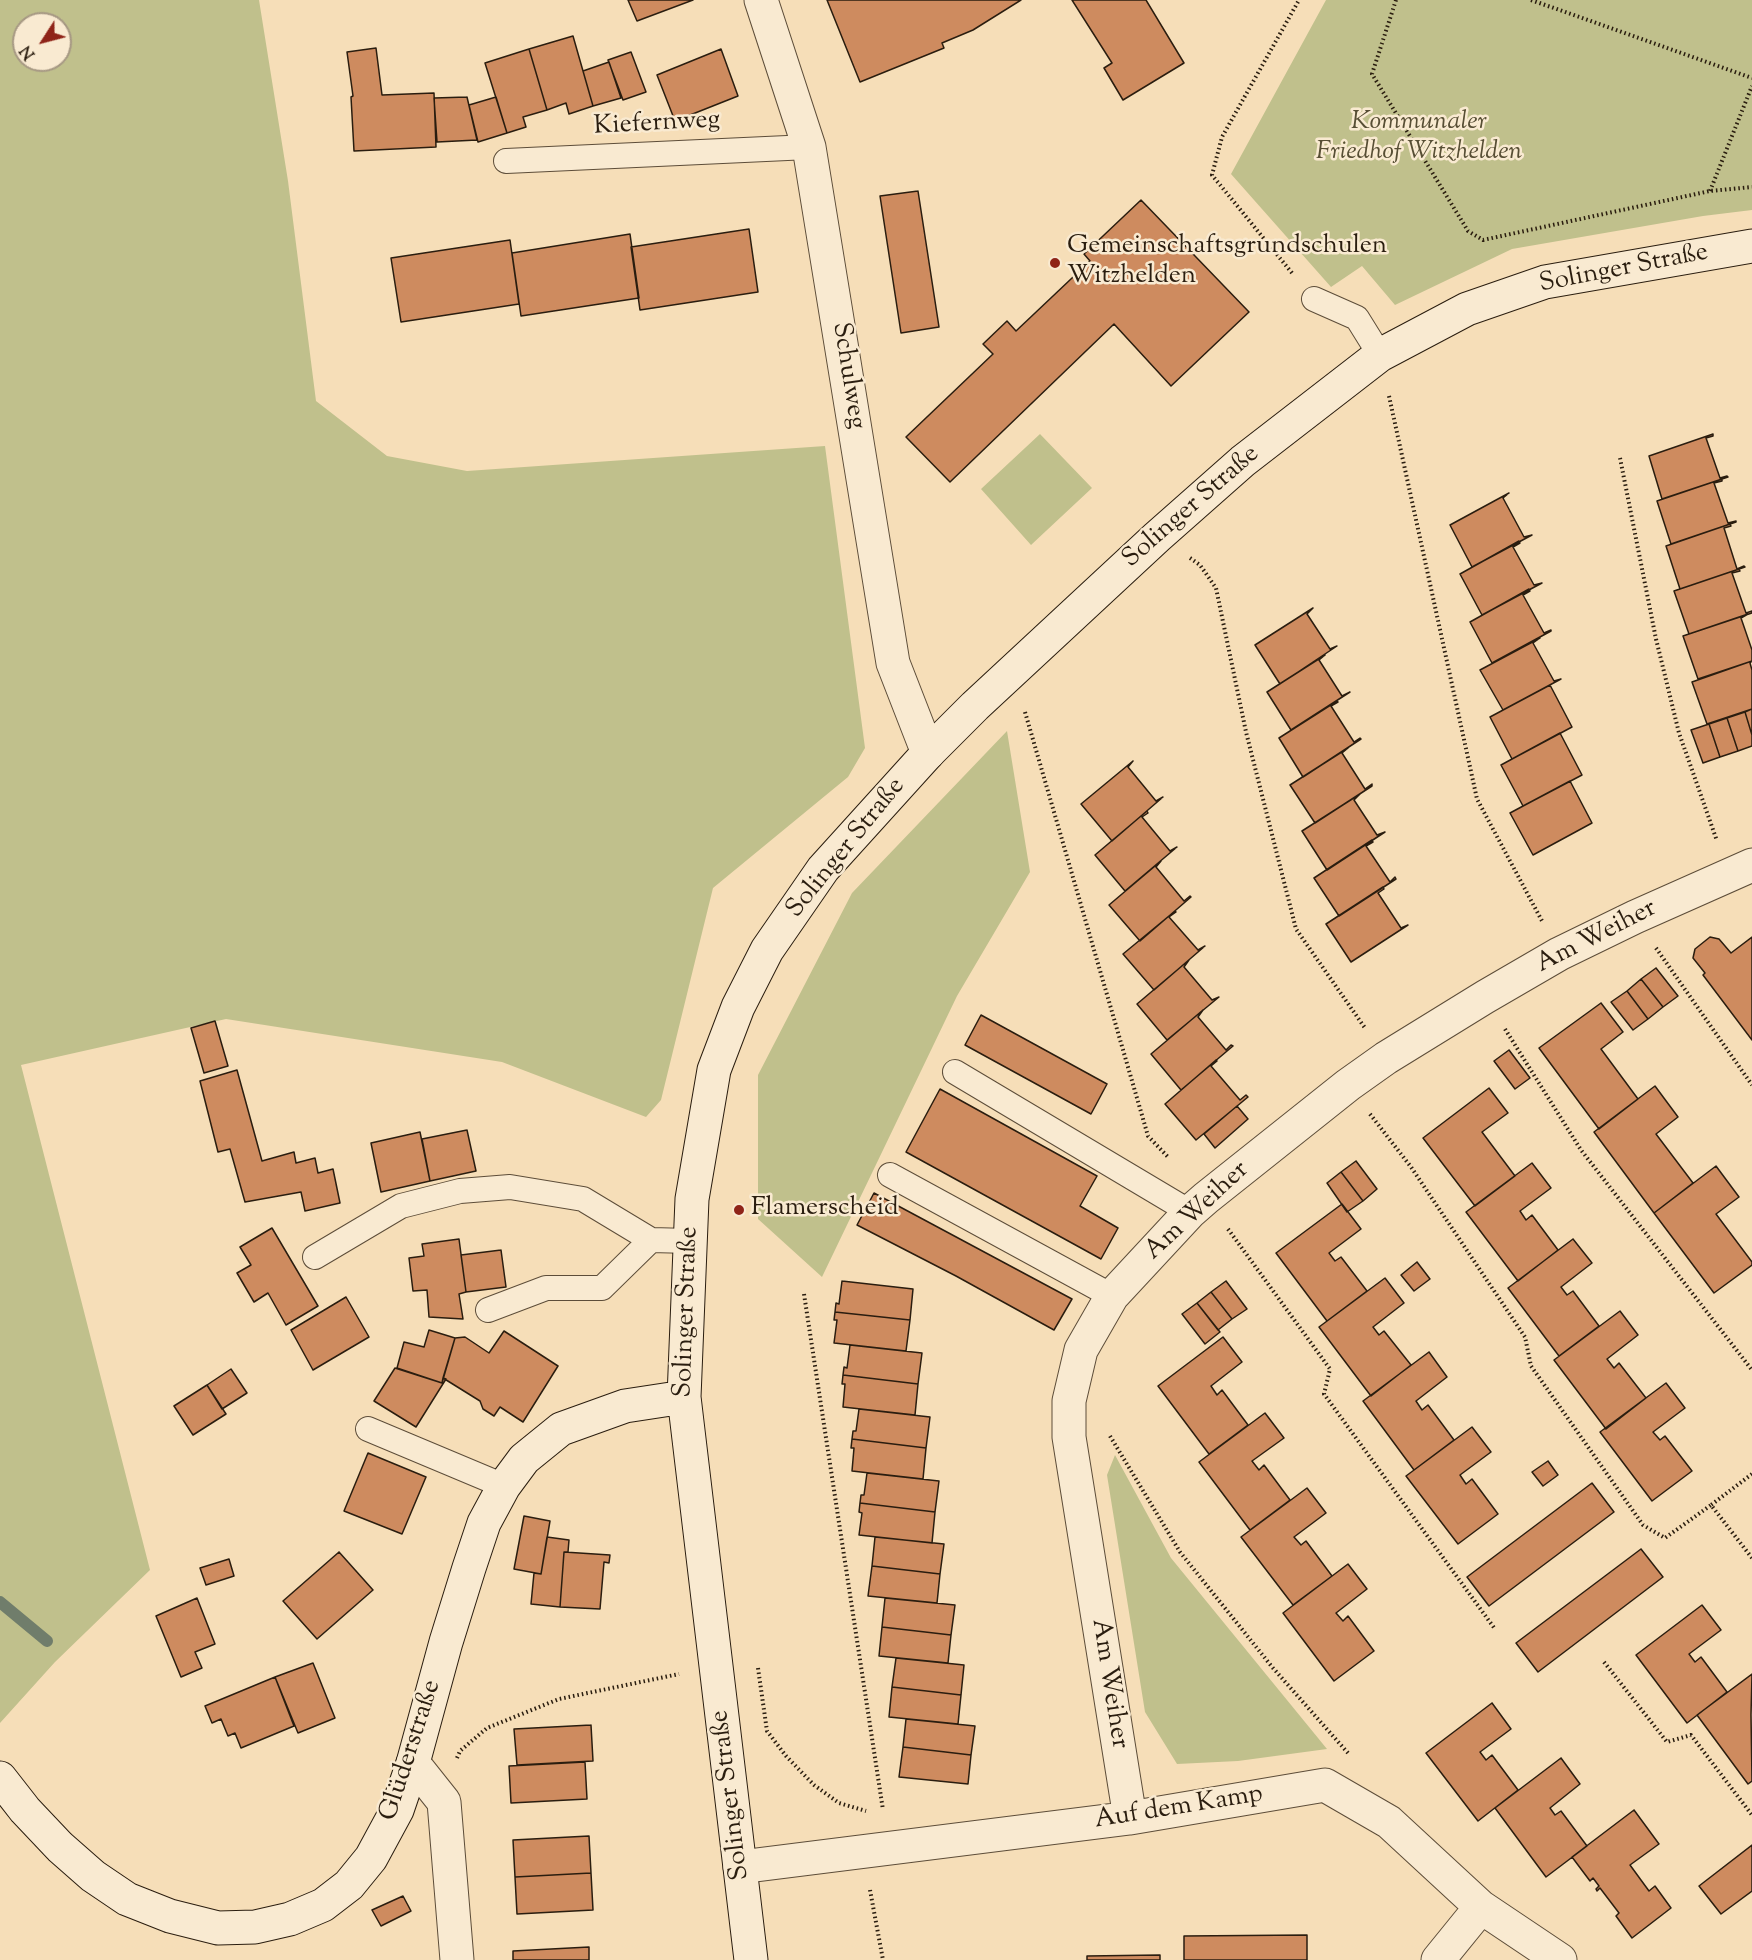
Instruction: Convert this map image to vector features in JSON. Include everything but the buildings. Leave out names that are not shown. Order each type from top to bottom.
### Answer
[{"type":"main road","name":"Schulweg","points":[[761,0],[809,147],[893,663],[928,753]]},
{"type":"main road","name":"Solinger Straße","points":[[751,1960],[684,1397],[692,1199],[714,1070],[738,1007],[767,950],[823,869],[928,753],[1156,537],[1243,461],[1380,355],[1467,309],[1545,282],[1752,246]]},
{"type":"main road","name":"Am Weiher","points":[[1130,1818],[1069,1437],[1069,1401],[1082,1350],[1112,1296],[1198,1205],[1348,1085],[1386,1058],[1559,954],[1740,869]]},
{"type":"main road","name":"Glüderstraße","points":[[0,1778],[25,1810],[60,1847],[93,1876],[128,1899],[170,1916],[218,1928],[255,1927],[290,1919],[323,1905],[349,1885],[371,1858],[397,1810],[413,1763],[469,1568],[484,1523],[504,1486],[524,1459],[561,1430],[625,1406],[684,1397]]},
{"type":"main road","points":[[413,1763],[444,1802],[457,1960]]},
{"type":"main road","name":"Auf dem Kamp","points":[[740,1867],[1130,1818],[1325,1785],[1389,1822],[1481,1907],[1560,1960]]},
{"type":"main road","points":[[1438,1960],[1481,1907]]},
{"type":"lane","name":"Kiefernweg","points":[[506,161],[809,147]]},
{"type":"lane","points":[[1314,299],[1357,318],[1380,355]]},
{"type":"lane","points":[[955,1072],[1198,1205]]},
{"type":"lane","points":[[890,1175],[1112,1296]]},
{"type":"lane","points":[[315,1257],[401,1206],[460,1191],[510,1186],[583,1199],[651,1240],[690,1241]]},
{"type":"lane","points":[[488,1310],[546,1288],[602,1288],[651,1240]]},
{"type":"lane","points":[[368,1429],[504,1486]]},
{"type":"path","points":[[1299,0],[1222,137],[1212,175],[1314,299]]},
{"type":"path","points":[[1396,0],[1371,74],[1468,231],[1483,240],[1710,191],[1752,187]]},
{"type":"path","points":[[1531,0],[1752,78]]},
{"type":"path","points":[[1710,191],[1752,86]]},
{"type":"path","points":[[1380,355],[1478,799],[1559,954]]},
{"type":"path","points":[[1620,458],[1656,639],[1679,733],[1740,869]]},
{"type":"path","points":[[1156,537],[1200,565],[1216,588],[1246,732],[1296,929],[1386,1058]]},
{"type":"path","points":[[1006,678],[1022,703],[1149,1136],[1198,1205],[1330,1369],[1324,1394],[1495,1629]]},
{"type":"path","points":[[1635,917],[1752,1085]]},
{"type":"path","points":[[1485,997],[1581,1150],[1752,1370]]},
{"type":"path","points":[[1348,1085],[1411,1167],[1505,1307],[1525,1337],[1531,1366],[1643,1525],[1665,1538],[1752,1474]]},
{"type":"path","points":[[804,1294],[884,1816],[882,1850],[870,1891],[883,1960]]},
{"type":"path","points":[[1069,1401],[1104,1426],[1180,1552],[1273,1668],[1356,1761]]},
{"type":"path","points":[[1711,1505],[1752,1558]]},
{"type":"path","points":[[1604,1662],[1667,1742],[1691,1735],[1752,1815]]},
{"type":"path","points":[[444,1802],[459,1751],[487,1728],[559,1699],[667,1676],[758,1665],[767,1731],[786,1756],[814,1785],[839,1803],[884,1816]]},
{"type":"green space","points":[[0,0],[259,0],[288,181],[316,401],[387,456],[467,471],[825,446],[865,748],[848,777],[713,888],[661,1100],[646,1117],[502,1062],[226,1019],[21,1065],[150,1570],[55,1662],[0,1723]]},
{"type":"green space","name":"Kommunaler Friedhof Witzhelden","points":[[1326,0],[1752,0],[1752,210],[1703,216],[1512,249],[1395,305],[1362,266],[1331,287],[1231,174]]},
{"type":"green space","points":[[1040,434],[1092,488],[1031,545],[981,489]]},
{"type":"green space","points":[[1007,731],[1030,872],[957,996],[822,1277],[758,1219],[758,1075],[852,893]]},
{"type":"green space","points":[[1115,1455],[1171,1558],[1327,1749],[1238,1761],[1177,1764],[1145,1712],[1107,1475]]},
{"type":"waterway","points":[[0,1602],[47,1641]]},
{"type":"place","name":"Gemeinschaftsgrundschulen Witzhelden","points":[[1055,263]]},
{"type":"place","name":"Flamerscheid","points":[[739,1210]]}]
